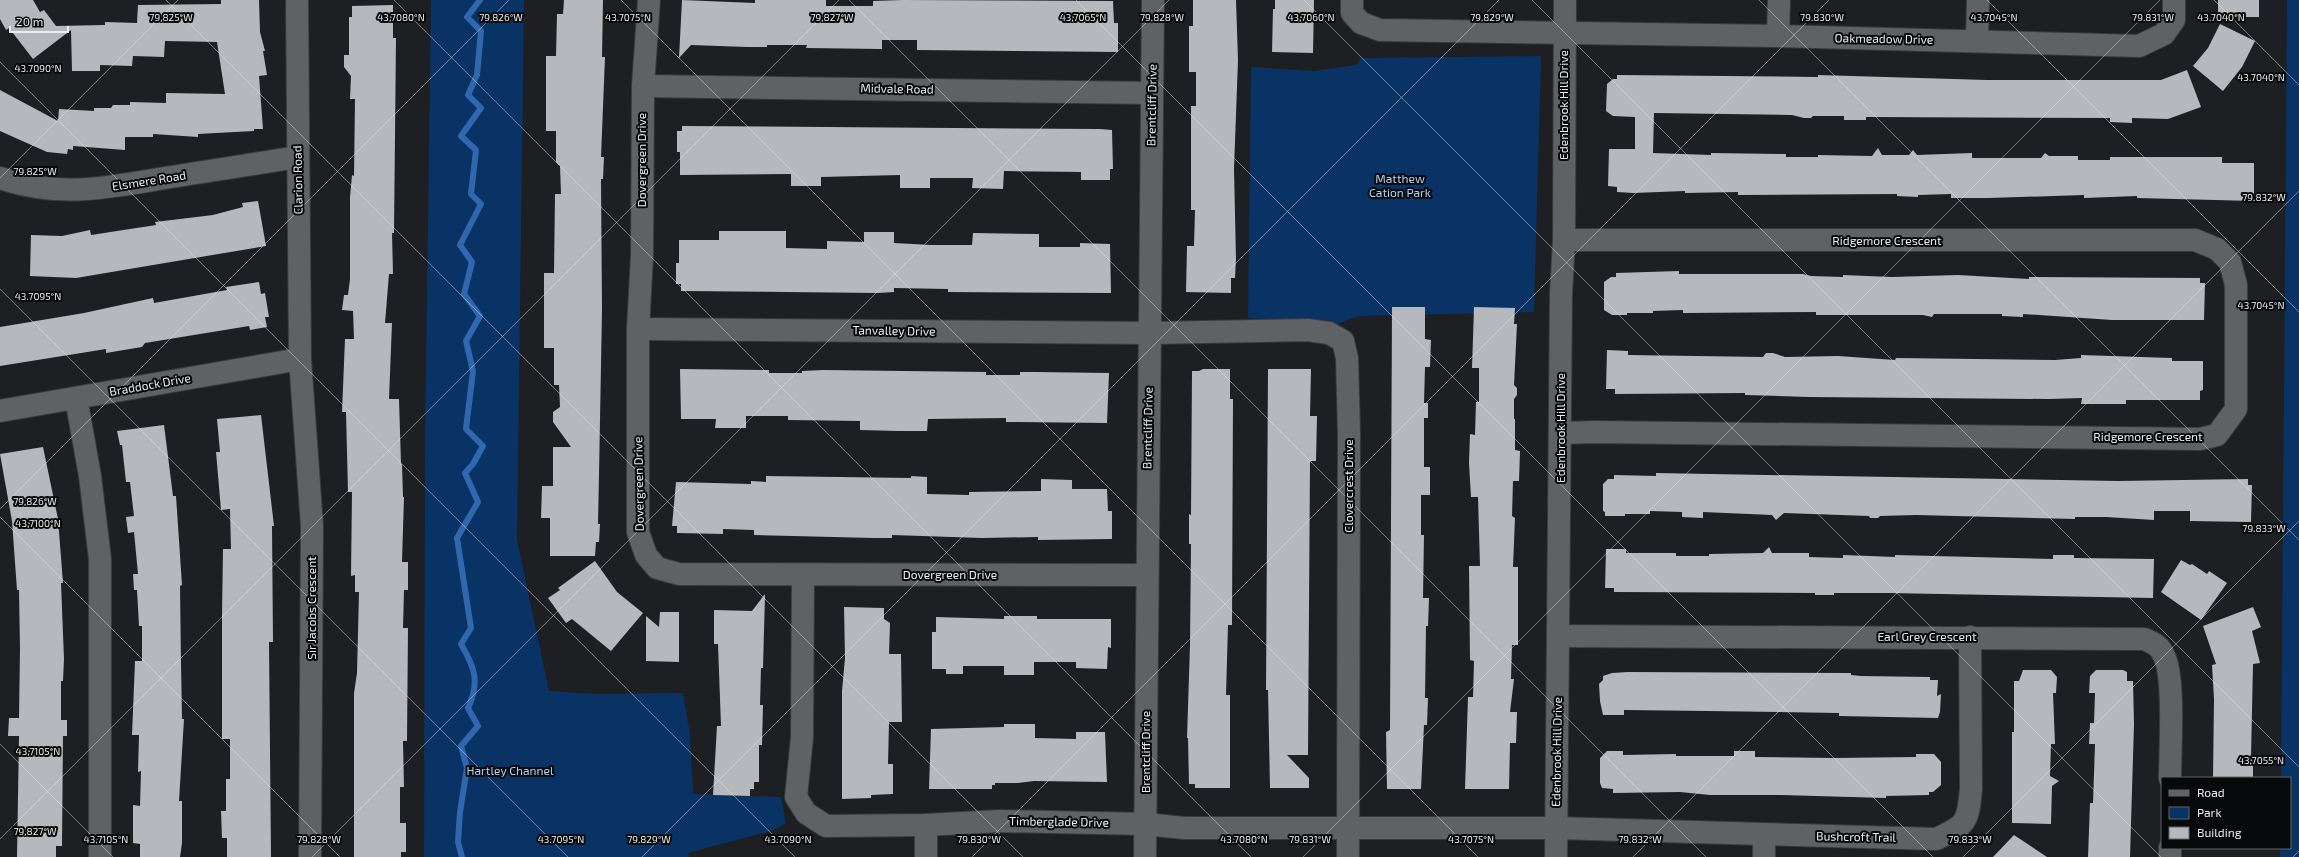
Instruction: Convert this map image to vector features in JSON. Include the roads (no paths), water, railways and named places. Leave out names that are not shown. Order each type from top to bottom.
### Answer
[{"type":"street","name":"Clarion Road","points":[[297,0],[300,359]]},
{"type":"street","name":"Dovergreen Drive","points":[[649,0],[642,86],[642,256],[638,329],[638,532],[646,555],[657,568],[679,574],[1146,575]]},
{"type":"street","name":"Brentcliff Drive","points":[[1145,857],[1146,575],[1153,0]]},
{"type":"street","name":"Oakmeadow Drive","points":[[1352,0],[1352,13],[1361,23],[1380,30],[1778,36],[2139,46],[2164,34],[2174,20],[2174,0]]},
{"type":"street","name":"Edenbrook Hill Drive","points":[[1556,857],[1561,434],[1561,294],[1564,240],[1565,0]]},
{"type":"street","points":[[1778,36],[1779,0]]},
{"type":"street","points":[[1977,41],[1978,0]]},
{"type":"street","name":"Midvale Road","points":[[642,86],[1152,93]]},
{"type":"street","name":"Elsmere Road","points":[[0,178],[19,185],[53,190],[89,190],[298,157]]},
{"type":"street","name":"Ridgemore Crescent","points":[[1561,434],[1595,432],[2200,439],[2216,435],[2236,409],[2236,285],[2230,262],[2218,249],[2195,240],[1564,240]]},
{"type":"street","name":"Tanvalley Drive","points":[[638,329],[1150,333]]},
{"type":"street","name":"Clovercrest Drive","points":[[1150,333],[1308,330],[1330,333],[1343,341],[1347,358],[1349,433],[1349,828]]},
{"type":"street","name":"Braddock Drive","points":[[0,411],[300,359]]},
{"type":"street","name":"Sir Jacobs Crescent","points":[[300,359],[312,526],[310,857]]},
{"type":"street","points":[[76,398],[90,476],[100,558],[100,857]]},
{"type":"street","name":"Timberglade Drive","points":[[803,575],[802,736],[796,797],[806,813],[826,826],[926,825],[999,821],[1145,824],[1184,828],[1556,828]]},
{"type":"street","name":"Earl Grey Crescent","points":[[1559,636],[2144,639],[2157,644],[2165,657],[2170,676],[2170,777]]},
{"type":"street","name":"Bushcroft Trail","points":[[1556,828],[1936,839],[1959,829],[1969,814],[1971,789],[1970,637]]},
{"type":"street","points":[[926,825],[926,857]]},
{"type":"street","points":[[1348,857],[1349,828]]},
{"type":"street","points":[[1764,835],[1764,857]]},
{"type":"waterway","points":[[462,857],[458,842],[460,812],[467,768],[461,746],[478,726],[468,708],[472,699],[475,683],[473,668],[461,644],[471,628],[457,538],[478,502],[465,473],[473,464],[483,446],[466,429],[473,371],[466,341],[480,316],[464,294],[472,262],[460,245],[481,204],[471,194],[476,150],[461,136],[481,108],[468,95],[477,75],[481,31],[467,17],[480,0]]},
{"type":"park label","name":"Matthew Cation Park","points":[[1400,186]]},
{"type":"park label","name":"Hartley Channel","points":[[510,771]]}]
